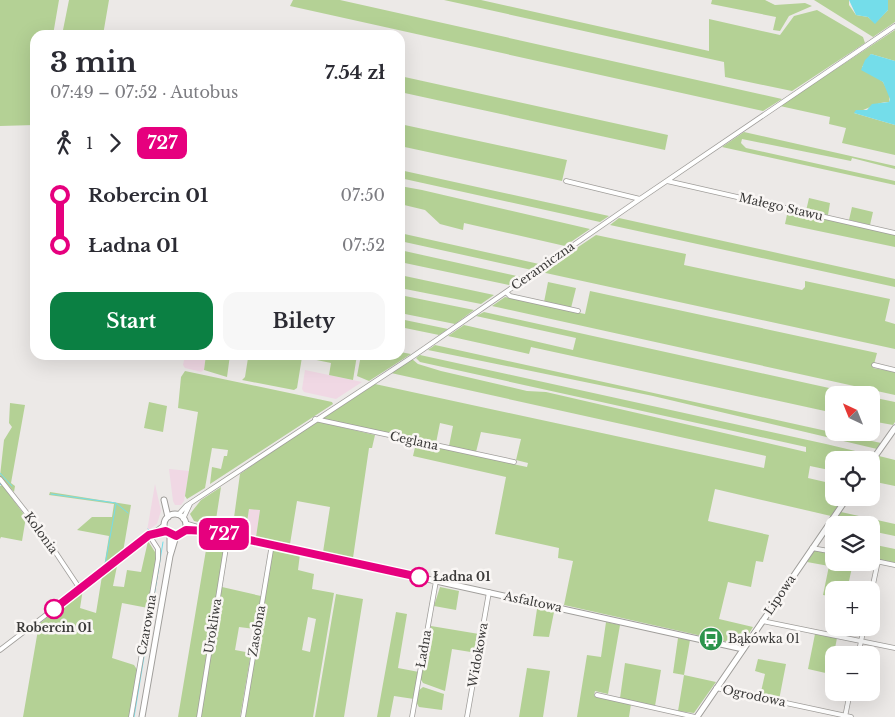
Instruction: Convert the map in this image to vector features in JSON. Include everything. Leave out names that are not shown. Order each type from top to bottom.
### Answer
[{"type":"street","name":"Ceramiczna","points":[[178,518],[190,504],[315,419],[412,357],[895,26]]},
{"type":"street","points":[[566,181],[640,199]]},
{"type":"street","name":"Małego Stawu","points":[[667,181],[895,233]]},
{"type":"street","points":[[506,292],[510,296],[578,311]]},
{"type":"street","points":[[874,365],[895,370]]},
{"type":"street","name":"Ceglana","points":[[315,419],[514,462]]},
{"type":"street","points":[[879,451],[895,428]]},
{"type":"street","name":"Kolonia","points":[[0,479],[44,535],[80,589]]},
{"type":"street","name":"Lipowa","points":[[696,717],[841,506]]},
{"type":"street","points":[[0,650],[150,535],[167,530],[178,518],[184,530],[176,536],[170,556],[142,717]]},
{"type":"street","name":"Asfaltowa","points":[[178,518],[206,530],[743,649]]},
{"type":"street","points":[[167,530],[176,536]]},
{"type":"street","points":[[167,530],[170,556]]},
{"type":"street","name":"Asfaltowa","points":[[184,530],[206,530]]},
{"type":"street","name":"Czarowna","points":[[131,717],[158,559],[158,549],[150,535]]},
{"type":"street","name":"Urokliwa","points":[[198,717],[228,535]]},
{"type":"street","name":"Zasobna","points":[[243,717],[272,544]]},
{"type":"street","points":[[812,548],[825,550]]},
{"type":"street","points":[[880,561],[895,565]]},
{"type":"street","name":"Ładna","points":[[412,717],[436,581]]},
{"type":"street","name":"Widokowa","points":[[467,717],[489,592]]},
{"type":"street","points":[[762,621],[895,648]]},
{"type":"street","points":[[861,646],[863,636]]},
{"type":"street","name":"Ogrodowa","points":[[716,688],[851,717]]},
{"type":"street","points":[[596,695],[696,717]]},
{"type":"street","points":[[845,716],[848,701]]},
{"type":"shaded area","points":[[184,360],[205,360],[204,370],[201,372],[185,368],[183,365]]},
{"type":"shaded area","points":[[305,370],[362,382],[336,399],[304,392],[302,389]]},
{"type":"shaded area","points":[[169,469],[189,471],[184,501],[181,505],[175,505],[173,501]]},
{"type":"shaded area","points":[[155,484],[161,511],[157,524],[147,531]]},
{"type":"shaded area","points":[[249,508],[260,510],[256,537],[245,535]]},
{"type":"green space","points":[[0,0],[59,0],[54,30],[30,30],[30,125],[0,126]]},
{"type":"green space","points":[[69,0],[109,0],[104,30],[63,30]]},
{"type":"green space","points":[[293,0],[340,0],[782,99],[763,111],[290,6]]},
{"type":"green space","points":[[444,0],[481,0],[709,51],[709,19],[780,35],[794,16],[817,10],[863,37],[865,43],[792,91],[725,77],[724,62]]},
{"type":"green space","points":[[712,0],[765,0],[775,5],[805,3],[812,6],[789,16],[780,31],[773,30],[776,17],[711,4]]},
{"type":"green space","points":[[814,0],[849,0],[849,5],[856,15],[868,17],[875,23],[888,10],[888,0],[895,0],[895,22],[873,37]]},
{"type":"green space","points":[[895,30],[895,61],[871,54],[862,67],[883,82],[890,95],[889,102],[880,103],[854,113],[895,125],[895,155],[842,143],[846,128],[829,124],[830,117],[780,106]]},
{"type":"green space","points":[[405,77],[668,135],[665,150],[405,93]]},
{"type":"green space","points":[[405,125],[567,160],[562,181],[405,147]]},
{"type":"green space","points":[[744,132],[895,166],[895,169],[852,158],[851,161],[742,139],[741,143],[746,148],[895,181],[895,185],[722,147]]},
{"type":"green space","points":[[405,171],[609,216],[600,222],[405,179]]},
{"type":"green space","points":[[405,187],[590,229],[565,246],[464,223],[463,230],[440,224],[425,210],[405,205]]},
{"type":"green space","points":[[809,198],[830,203],[828,215],[806,211]]},
{"type":"green space","points":[[852,207],[873,212],[870,225],[849,220]]},
{"type":"green space","points":[[788,210],[895,234],[895,247],[785,224]]},
{"type":"green space","points":[[619,218],[895,279],[895,287],[610,225]]},
{"type":"green space","points":[[405,234],[539,264],[532,270],[405,242]]},
{"type":"green space","points":[[596,235],[686,254],[684,265],[802,290],[805,287],[805,281],[890,299],[885,321],[895,324],[895,349],[541,272]]},
{"type":"green space","points":[[405,251],[521,277],[509,285],[405,263]]},
{"type":"green space","points":[[405,276],[494,295],[481,304],[405,289]]},
{"type":"green space","points":[[548,282],[576,288],[571,308],[544,302]]},
{"type":"green space","points":[[590,291],[877,353],[873,368],[895,372],[895,395],[880,392],[880,386],[854,386],[492,306],[505,297],[585,314]]},
{"type":"green space","points":[[405,296],[474,310],[455,324],[405,314]]},
{"type":"green space","points":[[484,312],[825,387],[825,411],[531,347],[529,354],[448,336],[464,325],[573,350],[576,338],[476,316]]},
{"type":"green space","points":[[405,320],[448,329],[439,335],[405,328]]},
{"type":"green space","points":[[435,345],[825,431],[825,437],[653,396],[428,350]]},
{"type":"green space","points":[[420,355],[855,451],[825,451],[825,469],[810,466],[808,478],[825,482],[825,506],[838,506],[831,516],[715,489],[708,521],[769,535],[763,562],[756,561],[751,587],[728,582],[719,619],[753,627],[742,645],[564,605],[573,561],[558,558],[559,548],[495,534],[506,477],[413,456],[416,443],[527,467],[528,463],[516,460],[521,439],[481,432],[476,452],[449,446],[453,426],[440,423],[436,443],[322,419],[375,384],[764,468],[766,456],[391,373],[412,359],[418,364],[441,371],[527,391],[546,392],[806,452],[806,447],[420,362],[416,358]]},
{"type":"green space","points":[[205,360],[229,360],[227,377],[204,370]]},
{"type":"green space","points":[[248,360],[302,360],[297,388],[294,390],[242,380],[245,377]]},
{"type":"green space","points":[[316,360],[356,360],[353,380],[329,375],[331,363]]},
{"type":"green space","points":[[360,360],[402,360],[369,381],[357,376]]},
{"type":"green space","points":[[185,371],[332,402],[333,404],[210,484],[212,467],[221,469],[224,456],[227,456],[228,450],[212,448],[205,488],[187,499],[185,496],[198,412],[178,408],[181,377]]},
{"type":"green space","points":[[880,399],[895,402],[895,422],[893,425],[880,423]]},
{"type":"green space","points":[[149,402],[167,406],[163,432],[144,428]]},
{"type":"green space","points":[[10,403],[25,405],[11,483],[15,486],[14,492],[0,476],[4,440],[12,427],[9,423]]},
{"type":"green space","points":[[315,421],[375,435],[372,448],[369,448],[353,558],[323,552],[330,507],[297,501],[290,544],[256,537],[260,510],[249,509],[245,535],[232,532],[240,474]]},
{"type":"green space","points":[[843,441],[872,441],[881,443],[877,449]]},
{"type":"green space","points":[[880,456],[895,460],[895,486],[880,483]]},
{"type":"green space","points":[[2,485],[26,517],[22,541],[1,537],[0,539],[0,486]]},
{"type":"green space","points":[[221,487],[215,526],[194,521],[190,514],[201,500]]},
{"type":"green space","points":[[50,492],[131,505],[123,552],[104,567],[109,536],[77,530],[92,517],[112,517],[114,504],[49,495]]},
{"type":"green space","points":[[841,512],[859,516],[839,516]]},
{"type":"green space","points":[[880,521],[895,524],[895,536],[880,533]]},
{"type":"green space","points":[[208,538],[226,540],[197,717],[178,717]]},
{"type":"green space","points":[[148,541],[155,552],[156,559],[148,608],[122,603],[112,658],[134,665],[138,671],[130,717],[23,717],[39,624],[83,589],[80,608],[96,613],[102,576],[117,566],[113,586],[124,587],[127,570],[141,572]]},
{"type":"green space","points":[[880,546],[895,549],[895,563],[880,560]]},
{"type":"green space","points":[[273,549],[300,554],[298,570],[314,574],[312,589],[334,593],[313,717],[245,717]],"holes":[[[308,617],[316,619],[310,652],[302,650]]]},
{"type":"green space","points":[[815,550],[825,552],[825,565],[807,562]]},
{"type":"green space","points":[[828,571],[851,571],[849,581],[826,581]]},
{"type":"green space","points":[[222,587],[261,596],[255,629],[239,627],[235,650],[251,653],[240,717],[200,717]]},
{"type":"green space","points":[[440,587],[459,591],[456,610],[434,606]]},
{"type":"green space","points":[[336,594],[363,599],[344,717],[315,717]]},
{"type":"green space","points":[[537,609],[554,612],[549,637],[533,636]]},
{"type":"green space","points":[[396,612],[407,614],[398,668],[419,672],[414,699],[394,696],[390,717],[377,717]]},
{"type":"green space","points":[[606,622],[620,625],[608,694],[595,691],[594,696],[631,704],[629,717],[577,717],[587,655],[601,657]]},
{"type":"green space","points":[[431,626],[479,634],[477,653],[452,649],[445,691],[423,683],[420,678]]},
{"type":"green space","points":[[815,634],[837,638],[835,646],[825,646],[825,673],[808,669]]},
{"type":"green space","points":[[678,638],[690,640],[684,675],[673,673]]},
{"type":"green space","points":[[758,659],[786,664],[779,700],[760,696],[765,674],[755,671]]},
{"type":"green space","points":[[625,663],[661,670],[655,706],[620,698]]},
{"type":"green space","points":[[527,668],[550,671],[543,717],[519,717]]},
{"type":"green space","points":[[684,675],[716,682],[694,713],[678,711]]},
{"type":"green space","points":[[423,687],[444,694],[442,710],[419,707],[416,702],[418,691]]},
{"type":"water","points":[[849,0],[888,0],[888,10],[875,24],[868,17],[856,15]]},
{"type":"water","points":[[871,54],[895,61],[895,125],[854,113],[856,110],[867,110],[872,104],[889,102],[890,99],[883,82],[861,70],[865,60]]},
{"type":"waterway","points":[[0,473],[12,486]]},
{"type":"waterway","points":[[51,494],[116,503],[128,513]]},
{"type":"waterway","points":[[105,565],[116,504]]},
{"type":"waterway","points":[[134,717],[163,542]]},
{"type":"bus line","name":"727","points":[[54,609],[149,535],[162,531],[176,536],[184,530],[208,531],[419,577]]},
{"type":"place","name":"Ładna 01","points":[[419,577]]},
{"type":"place","name":"Robercin 01","points":[[54,609]]},
{"type":"place","name":"Bąkówka 01","points":[[711,639]]}]
